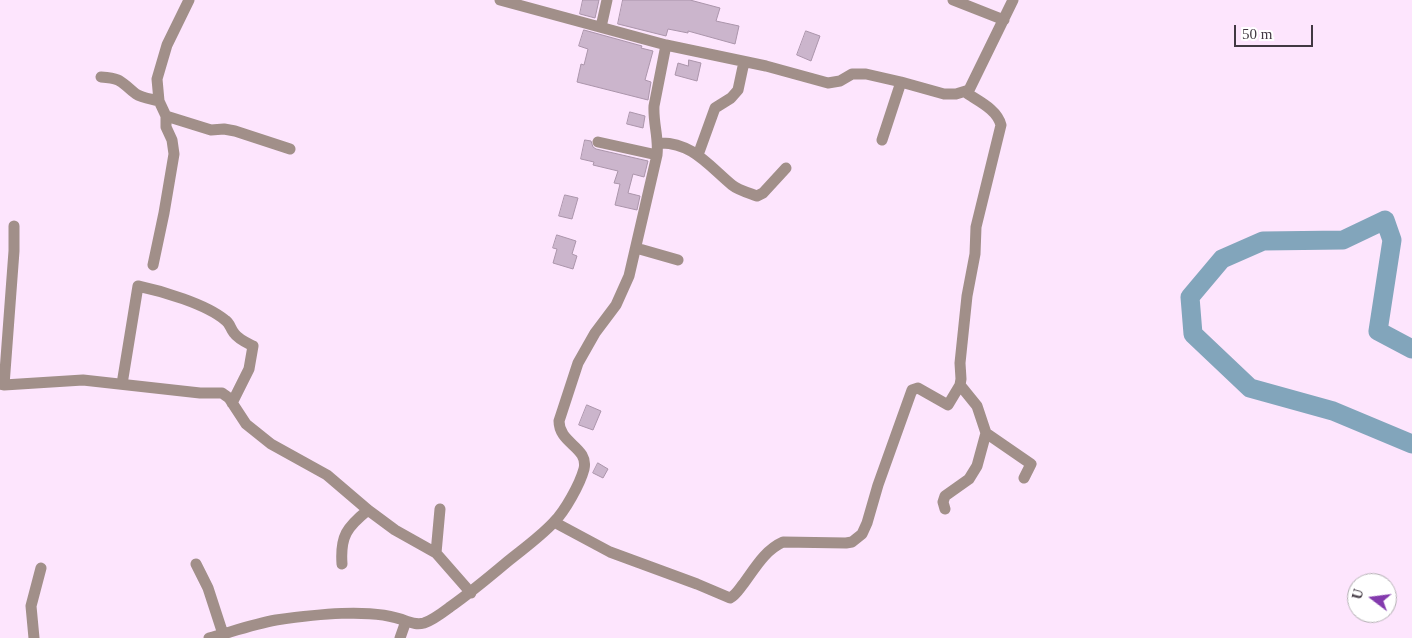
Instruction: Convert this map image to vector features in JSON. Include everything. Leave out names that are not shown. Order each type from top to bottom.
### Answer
[{"type":"street","points":[[153,265],[174,154],[172,140],[166,127],[166,116],[159,101],[158,79],[167,45],[189,0]]},
{"type":"street","points":[[500,0],[666,45],[828,83],[840,81],[852,74],[866,74],[944,94],[956,94],[969,90],[1013,0]]},
{"type":"street","points":[[602,27],[608,0]]},
{"type":"street","points":[[953,0],[1004,20]]},
{"type":"street","points":[[209,638],[275,620],[337,614],[377,614],[397,617],[415,624],[426,623],[471,593],[554,522],[574,491],[584,470],[585,462],[576,448],[565,438],[559,428],[559,421],[578,363],[595,333],[622,295],[630,276],[657,155],[658,143],[653,115],[666,45]]},
{"type":"street","points":[[698,155],[715,108],[731,98],[738,90],[744,62]]},
{"type":"street","points":[[101,77],[118,79],[137,94],[159,101]]},
{"type":"street","points":[[882,140],[901,82]]},
{"type":"street","points":[[554,522],[610,552],[730,598],[773,546],[783,542],[846,543],[852,542],[862,534],[912,390],[918,388],[948,405],[960,386],[960,363],[967,296],[975,254],[978,214],[1001,125],[999,118],[992,111],[964,92]]},
{"type":"street","points":[[166,116],[211,130],[224,129],[235,131],[290,149]]},
{"type":"street","points":[[598,142],[657,155]]},
{"type":"street","points":[[658,143],[674,143],[698,155],[733,186],[757,196],[763,193],[786,168]]},
{"type":"street","points":[[14,226],[14,251],[2,385],[83,380],[222,393],[229,398],[246,424],[271,444],[327,475],[395,530],[436,553],[471,593]]},
{"type":"street","points":[[636,248],[678,260]]},
{"type":"street","points":[[122,384],[138,286],[165,292],[215,313],[228,322],[238,337],[253,346],[249,368],[232,403]]},
{"type":"street","points":[[946,509],[943,502],[945,496],[969,479],[977,466],[986,434],[977,406],[960,386]]},
{"type":"street","points":[[986,434],[1031,464],[1024,478]]},
{"type":"street","points":[[436,553],[440,509]]},
{"type":"street","points":[[342,564],[341,552],[346,531],[368,510]]},
{"type":"street","points":[[196,564],[208,588],[223,634]]},
{"type":"street","points":[[34,638],[31,606],[41,568]]},
{"type":"street","points":[[400,638],[406,621]]},
{"type":"building","points":[[583,0],[599,0],[595,18],[580,14]]},
{"type":"building","points":[[623,0],[690,0],[720,8],[716,21],[739,26],[735,44],[688,31],[688,33],[668,29],[666,36],[618,24]]},
{"type":"building","points":[[584,30],[642,46],[641,48],[653,51],[645,80],[651,82],[648,100],[577,82],[581,64],[584,65],[588,49],[579,46]]},
{"type":"building","points":[[806,31],[820,36],[811,61],[797,55]]},
{"type":"building","points":[[689,60],[701,63],[697,81],[675,75],[678,63],[688,66]]},
{"type":"building","points":[[630,112],[645,116],[643,128],[627,124]]},
{"type":"building","points":[[585,140],[591,141],[596,149],[648,161],[644,177],[633,174],[628,193],[640,196],[637,210],[615,205],[620,184],[614,183],[618,171],[593,165],[594,162],[581,159]]},
{"type":"building","points":[[565,195],[578,198],[572,219],[559,216]]},
{"type":"building","points":[[557,235],[576,241],[572,254],[577,256],[573,269],[553,263],[557,249],[553,248]]},
{"type":"building","points":[[587,405],[601,411],[593,430],[579,425]]},
{"type":"building","points":[[598,463],[608,469],[603,478],[593,473]]},
{"type":"waterway","points":[[1412,349],[1378,331],[1392,240],[1385,220],[1343,240],[1263,241],[1222,259],[1190,297],[1193,334],[1250,388],[1333,411],[1412,444]]}]
